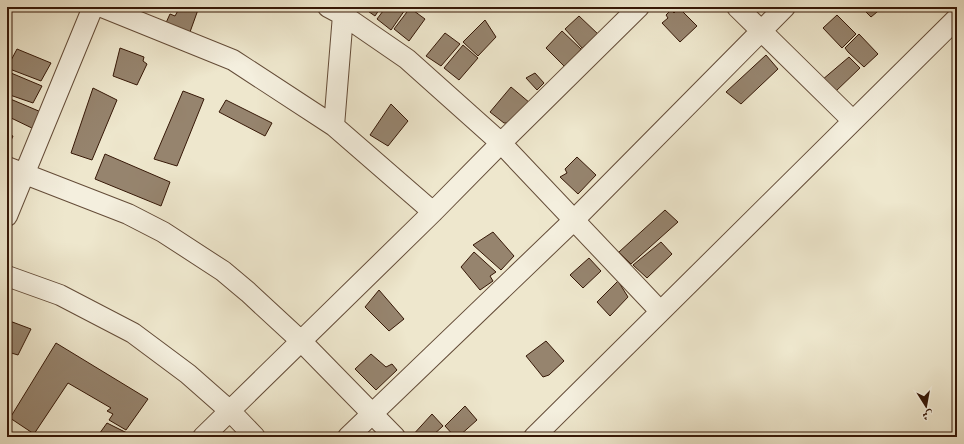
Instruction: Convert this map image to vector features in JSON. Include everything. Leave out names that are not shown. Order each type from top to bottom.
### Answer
[{"type":"street","points":[[7,216],[16,170],[93,7]]},
{"type":"street","points":[[102,7],[233,60],[334,126],[433,212]]},
{"type":"street","points":[[203,437],[433,212],[639,7]]},
{"type":"street","points":[[737,7],[852,121]]},
{"type":"street","points":[[348,437],[574,220],[785,7]]},
{"type":"street","points":[[334,126],[336,11]]},
{"type":"street","points":[[336,11],[407,59],[501,143],[660,311]]},
{"type":"street","points":[[534,437],[957,18]]},
{"type":"street","points":[[16,170],[128,214],[163,232],[223,271],[301,341],[395,437]]},
{"type":"street","points":[[7,276],[60,295],[133,333],[188,374],[230,411],[255,437]]},
{"type":"building","points":[[180,7],[199,7],[190,32],[165,25],[170,14],[175,16]]},
{"type":"building","points":[[362,7],[381,7],[375,16]]},
{"type":"building","points":[[386,7],[407,7],[391,30],[377,19]]},
{"type":"building","points":[[861,7],[883,7],[871,17]]},
{"type":"building","points":[[410,8],[425,19],[409,41],[394,29]]},
{"type":"building","points":[[679,8],[697,26],[680,42],[662,23],[668,18],[666,15],[671,10],[674,13]]},
{"type":"building","points":[[837,15],[856,34],[842,48],[823,28]]},
{"type":"building","points":[[579,16],[599,35],[582,48],[565,29]]},
{"type":"building","points":[[485,20],[496,37],[478,56],[463,42]]},
{"type":"building","points":[[562,31],[581,49],[566,68],[546,48]]},
{"type":"building","points":[[445,33],[460,44],[441,66],[426,56]]},
{"type":"building","points":[[859,34],[878,54],[864,67],[845,48]]},
{"type":"building","points":[[463,45],[478,58],[459,80],[444,68]]},
{"type":"building","points":[[120,48],[144,57],[143,61],[147,64],[137,85],[113,76]]},
{"type":"building","points":[[17,49],[51,63],[41,81],[7,68]]},
{"type":"building","points":[[766,55],[778,69],[741,104],[726,92]]},
{"type":"building","points":[[849,57],[860,68],[835,92],[822,80]]},
{"type":"building","points":[[11,73],[42,86],[33,103],[7,94],[7,87]]},
{"type":"building","points":[[535,73],[544,83],[537,90],[526,78]]},
{"type":"building","points":[[511,87],[530,103],[510,123],[504,123],[490,112]]},
{"type":"building","points":[[93,88],[117,100],[92,160],[71,153]]},
{"type":"building","points":[[183,91],[204,99],[177,166],[154,159]]},
{"type":"building","points":[[8,98],[41,112],[36,130],[7,116]]},
{"type":"building","points":[[226,100],[272,123],[265,136],[219,112]]},
{"type":"building","points":[[391,104],[408,121],[388,146],[370,135]]},
{"type":"building","points":[[7,134],[13,136],[7,149]]},
{"type":"building","points":[[105,154],[170,182],[161,206],[95,179]]},
{"type":"building","points":[[577,157],[596,175],[578,194],[560,177],[567,173],[565,169]]},
{"type":"building","points":[[665,210],[678,222],[631,264],[619,252]]},
{"type":"building","points":[[493,232],[514,256],[501,270],[473,245]]},
{"type":"building","points":[[661,242],[672,254],[647,278],[633,265]]},
{"type":"building","points":[[474,252],[496,272],[490,276],[493,281],[480,290],[461,267]]},
{"type":"building","points":[[589,258],[601,271],[583,288],[570,275]]},
{"type":"building","points":[[618,281],[628,297],[610,316],[597,302]]},
{"type":"building","points":[[379,290],[404,319],[389,331],[365,307]]},
{"type":"building","points":[[7,320],[31,329],[18,355],[8,352],[10,349],[7,347]]},
{"type":"building","points":[[546,341],[564,361],[549,375],[543,377],[526,356]]},
{"type":"building","points":[[56,343],[148,399],[126,430],[109,420],[113,414],[107,411],[111,408],[68,383],[34,434],[10,418]]},
{"type":"building","points":[[371,354],[386,367],[392,364],[397,370],[376,390],[355,369]]},
{"type":"building","points":[[465,406],[477,420],[458,437],[455,437],[445,426]]},
{"type":"building","points":[[432,414],[443,426],[431,437],[411,437]]},
{"type":"building","points":[[107,423],[131,435],[130,437],[97,437]]}]
